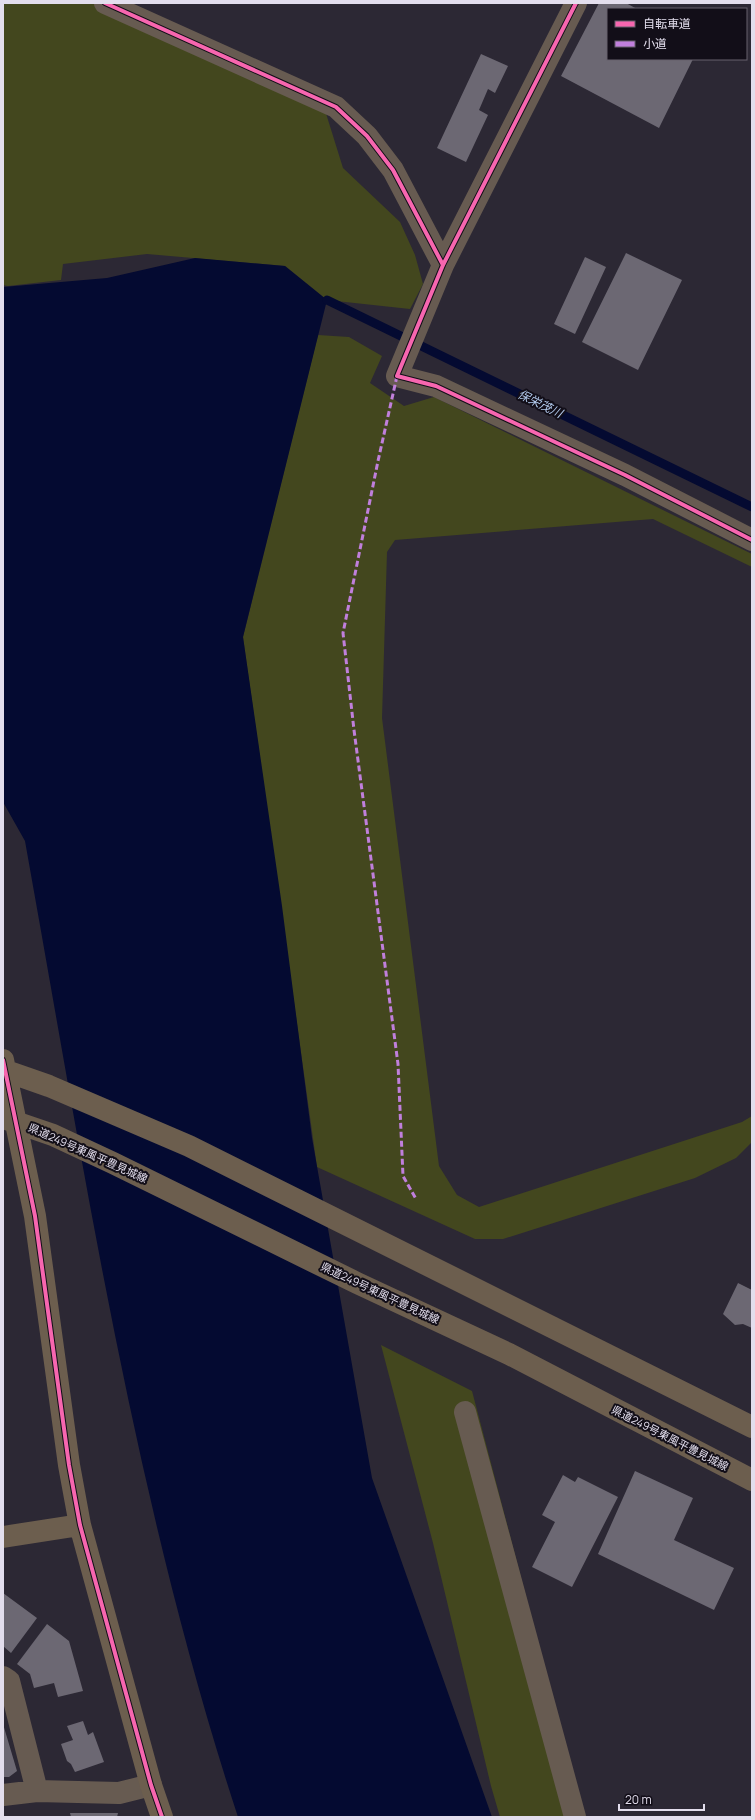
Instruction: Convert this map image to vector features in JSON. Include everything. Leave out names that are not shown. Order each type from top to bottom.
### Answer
[{"type":"main road","points":[[4,1066],[188,1146],[752,1427]]},
{"type":"main road","points":[[4,1066],[10,1120],[36,1223],[69,1465],[80,1525],[151,1785],[162,1817]]},
{"type":"main road","name":"県道249号東風平豊見城線","points":[[10,1120],[53,1135],[174,1192],[357,1283],[509,1354],[752,1480]]},
{"type":"main road","points":[[3,1537],[80,1525]]},
{"type":"street","points":[[105,3],[336,107],[367,136],[393,170],[443,265]]},
{"type":"street","points":[[576,3],[443,265],[397,376],[436,386],[625,475],[752,540]]},
{"type":"street","points":[[465,1412],[575,1817]]},
{"type":"street","points":[[3,1677],[10,1681],[37,1791]]},
{"type":"street","points":[[3,1795],[37,1791],[119,1793],[151,1785]]},
{"type":"green space","points":[[3,3],[94,3],[324,107],[343,168],[400,222],[415,255],[423,284],[410,309],[327,300],[285,266],[147,254],[63,264],[61,280],[8,286],[3,285]]},
{"type":"green space","points":[[318,335],[349,337],[382,356],[370,383],[404,406],[434,397],[752,554],[752,567],[653,519],[395,540],[387,552],[382,718],[439,1166],[457,1195],[479,1207],[742,1122],[752,1116],[752,1142],[736,1158],[695,1178],[503,1239],[475,1239],[317,1167],[243,637]]},
{"type":"green space","points":[[381,1345],[472,1391],[584,1817],[500,1817],[491,1786],[433,1543]]},
{"type":"water","points":[[195,258],[285,266],[327,300],[243,637],[282,906],[312,1138],[372,1478],[492,1817],[238,1817],[201,1698],[169,1577],[140,1455],[91,1210],[25,841],[3,802],[3,287],[107,278]]},
{"type":"building","points":[[599,3],[626,3],[635,8],[607,8],[607,60],[693,60],[659,128],[561,76]]},
{"type":"building","points":[[481,54],[508,66],[495,93],[488,89],[479,110],[488,115],[466,162],[437,148]]},
{"type":"building","points":[[626,253],[682,280],[638,370],[582,342]]},
{"type":"building","points":[[585,257],[606,267],[575,334],[554,324]]},
{"type":"building","points":[[738,1283],[752,1290],[752,1328],[743,1324],[735,1325],[723,1314]]},
{"type":"building","points":[[635,1471],[693,1498],[674,1540],[734,1568],[714,1610],[598,1554]]},
{"type":"building","points":[[563,1475],[575,1482],[578,1477],[618,1497],[572,1587],[532,1567],[555,1522],[542,1515]]},
{"type":"building","points":[[3,1593],[37,1618],[11,1653],[3,1646]]},
{"type":"building","points":[[47,1624],[69,1641],[83,1691],[58,1697],[54,1683],[34,1688],[30,1674],[17,1664]]},
{"type":"building","points":[[83,1721],[88,1735],[93,1732],[104,1762],[75,1772],[71,1764],[67,1761],[61,1744],[73,1740],[67,1726]]},
{"type":"building","points":[[3,1724],[17,1771],[9,1777],[3,1777]]},
{"type":"building","points":[[70,1813],[118,1813],[117,1817],[71,1817]]},
{"type":"waterway","name":"保栄茂川","points":[[327,300],[752,507]]},
{"type":"marked path","points":[[397,376],[343,633],[354,730],[398,1064],[403,1176],[416,1199]]},
{"type":"cycle path","points":[[105,3],[336,107],[367,136],[393,170],[443,265]]},
{"type":"cycle path","points":[[576,3],[443,265],[397,376],[436,386],[625,475],[752,540]]},
{"type":"cycle path","points":[[3,1060],[35,1216],[69,1465],[80,1525],[151,1785],[162,1817]]}]
